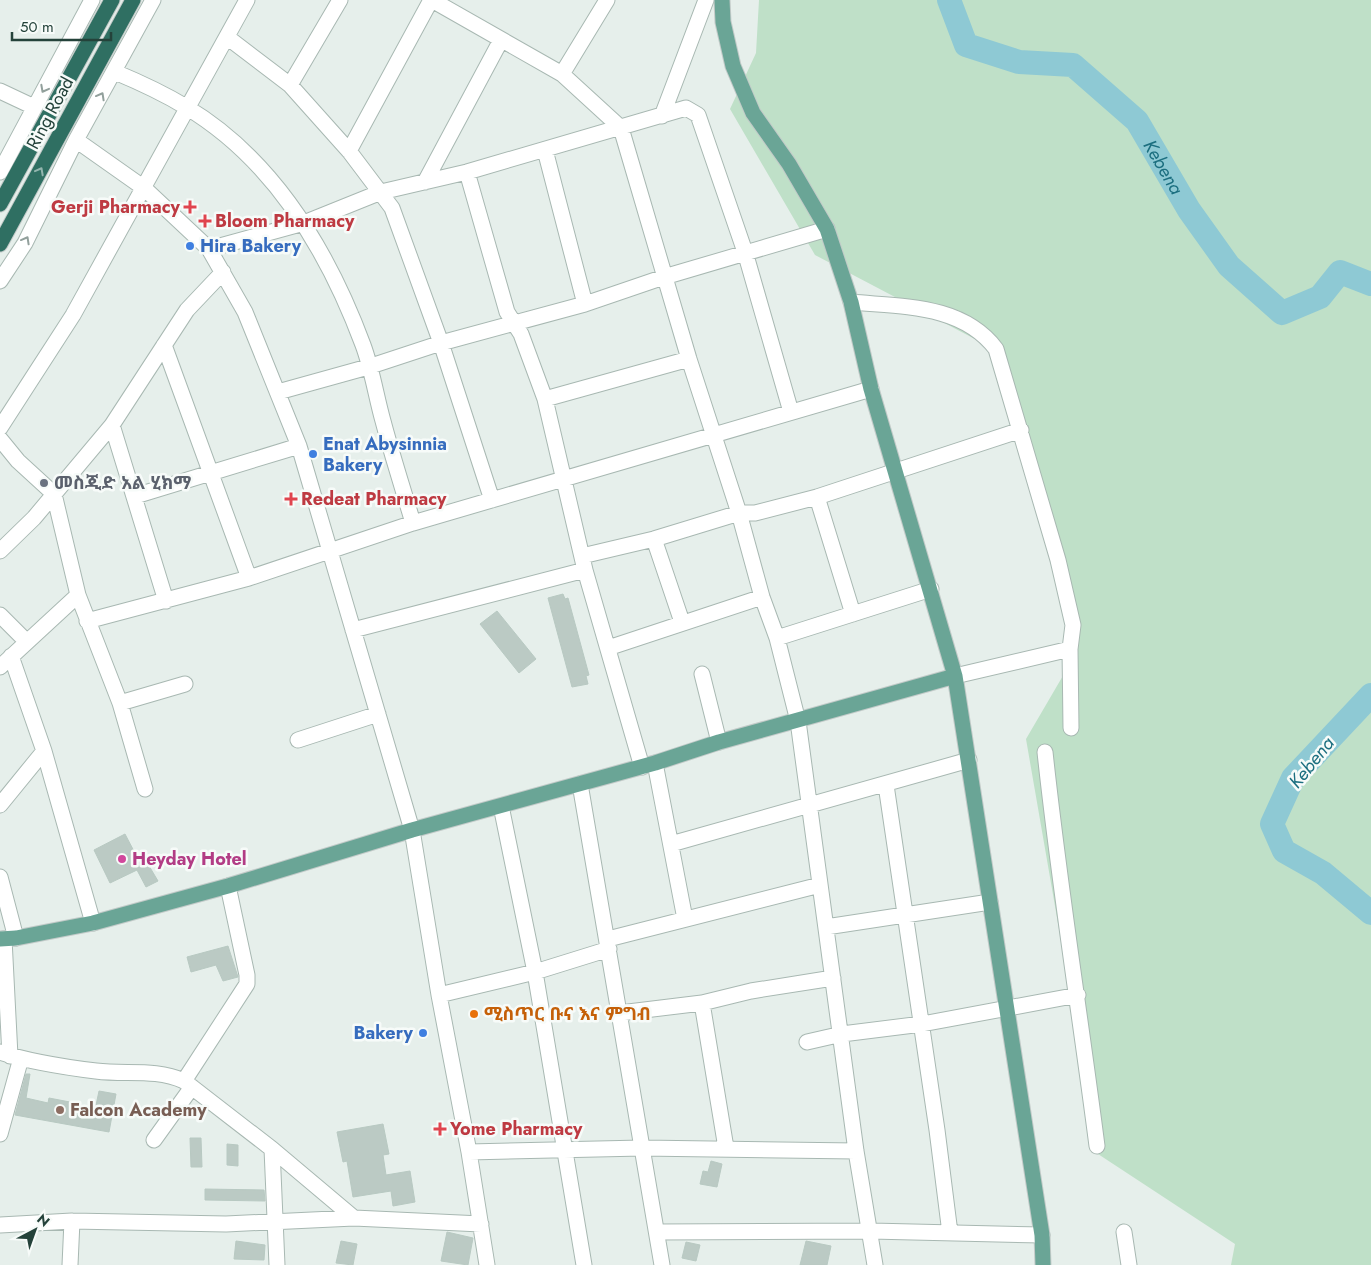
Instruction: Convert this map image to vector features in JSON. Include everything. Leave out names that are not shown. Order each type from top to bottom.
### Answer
[{"type":"highway","name":"Ring Road","points":[[0,204],[112,0]]},
{"type":"highway","name":"Ring Road","points":[[0,244],[133,0]]},
{"type":"main road","points":[[722,0],[723,22],[733,66],[753,113],[789,164],[827,229],[851,302],[871,389],[955,676],[1042,1235],[1043,1265]]},
{"type":"main road","points":[[7,939],[93,923],[228,886],[412,830],[648,765],[719,742],[955,676]]},
{"type":"street","name":"Ring Road","points":[[0,172],[92,0]]},
{"type":"street","points":[[0,281],[25,243],[76,140],[154,0]]},
{"type":"street","points":[[0,428],[73,315],[247,0]]},
{"type":"street","points":[[290,85],[340,0]]},
{"type":"street","points":[[350,151],[431,0],[562,74],[621,128],[689,359],[739,513],[762,597],[777,638],[798,721],[842,1034],[856,1151],[875,1265]]},
{"type":"street","points":[[662,116],[706,0]]},
{"type":"street","points":[[562,74],[602,2]]},
{"type":"street","points":[[227,37],[290,85],[350,151],[392,208],[442,343],[492,500]]},
{"type":"street","points":[[425,182],[501,40]]},
{"type":"street","points":[[115,72],[157,90],[188,108],[233,142],[261,168],[304,222],[338,287],[363,346],[389,445],[413,523]]},
{"type":"street","points":[[0,91],[34,107]]},
{"type":"street","points":[[209,250],[304,222],[381,192],[467,172],[686,108],[698,115],[745,252],[792,412]]},
{"type":"street","points":[[76,140],[144,188],[209,250],[245,312],[299,446],[412,830],[487,1265]]},
{"type":"street","points":[[545,150],[585,304]]},
{"type":"street","points":[[467,172],[506,312],[521,334],[545,398],[583,563],[608,648],[648,765],[671,844],[685,919]]},
{"type":"street","points":[[278,392],[368,367],[442,343],[585,304],[664,277],[827,229]]},
{"type":"street","points":[[0,551],[34,518],[112,425],[188,310],[223,272]]},
{"type":"street","points":[[851,302],[933,310],[970,324],[986,336],[996,349],[1058,560],[1073,626],[1070,649],[1071,728]]},
{"type":"street","points":[[164,345],[249,578]]},
{"type":"street","points":[[545,398],[689,359]]},
{"type":"street","points":[[88,621],[249,578],[413,523],[871,389]]},
{"type":"street","points":[[112,425],[166,601]]},
{"type":"street","points":[[353,630],[583,563],[654,538],[739,513],[755,513],[817,497],[1021,430]]},
{"type":"street","points":[[0,439],[18,461],[54,494],[78,595],[120,703],[145,789]]},
{"type":"street","points":[[134,496],[299,446]]},
{"type":"street","points":[[817,497],[853,614]]},
{"type":"street","points":[[654,538],[682,622]]},
{"type":"street","points":[[777,638],[931,589]]},
{"type":"street","points":[[0,667],[78,595]]},
{"type":"street","points":[[608,648],[762,597]]},
{"type":"street","points":[[0,615],[27,642]]},
{"type":"street","points":[[955,676],[1070,649]]},
{"type":"street","points":[[11,656],[44,751],[93,923]]},
{"type":"street","points":[[702,674],[719,742]]},
{"type":"street","points":[[120,703],[185,684]]},
{"type":"street","points":[[298,740],[378,714]]},
{"type":"street","points":[[0,805],[44,751]]},
{"type":"street","points":[[1045,752],[1059,877],[1078,996],[1097,1146]]},
{"type":"street","points":[[671,844],[886,785],[969,760]]},
{"type":"street","points":[[580,784],[609,944],[662,1265]]},
{"type":"street","points":[[886,785],[922,1024],[950,1233]]},
{"type":"street","points":[[501,806],[535,972],[584,1265]]},
{"type":"street","points":[[0,877],[7,939],[10,1055],[0,1134]]},
{"type":"street","points":[[439,995],[535,972],[609,944],[685,919],[820,885]]},
{"type":"street","points":[[154,1140],[246,984],[247,975],[228,886]]},
{"type":"street","points":[[826,926],[990,902]]},
{"type":"street","points":[[620,1013],[702,1003],[751,991],[833,978]]},
{"type":"street","points":[[807,1042],[842,1034],[922,1024],[1078,996]]},
{"type":"street","points":[[702,1003],[726,1148]]},
{"type":"street","points":[[10,1055],[96,1071],[157,1072],[188,1084],[272,1149],[354,1218]]},
{"type":"street","points":[[469,1152],[564,1148],[726,1148],[856,1151]]},
{"type":"street","points":[[272,1149],[277,1265]]},
{"type":"street","points":[[0,1225],[72,1221],[175,1224],[354,1218],[481,1224]]},
{"type":"street","points":[[70,1265],[72,1221]]},
{"type":"street","points":[[657,1232],[871,1232],[1042,1235]]},
{"type":"street","points":[[1124,1232],[1129,1265]]},
{"type":"green space","points":[[759,0],[1371,0],[1371,1265],[1231,1265],[1235,1244],[1098,1154],[1026,739],[1078,650],[992,348],[815,255],[730,109],[756,53]]},
{"type":"building","points":[[563,594],[565,599],[568,598],[589,675],[586,676],[588,684],[572,687],[548,598]]},
{"type":"building","points":[[497,611],[536,659],[519,673],[480,624]]},
{"type":"building","name":"Heyday Hotel","points":[[125,834],[137,857],[142,854],[158,881],[146,887],[137,870],[110,883],[94,850]]},
{"type":"building","points":[[228,946],[238,977],[223,981],[216,965],[191,972],[187,957]]},
{"type":"building","points":[[26,1074],[30,1074],[26,1098],[48,1103],[49,1098],[75,1103],[75,1107],[95,1110],[99,1091],[116,1094],[109,1132],[15,1115]]},
{"type":"building","points":[[383,1124],[389,1154],[383,1155],[386,1175],[410,1171],[415,1202],[393,1206],[391,1191],[353,1197],[347,1161],[343,1162],[337,1132]]},
{"type":"building","points":[[190,1138],[201,1138],[202,1167],[191,1167]]},
{"type":"building","points":[[227,1144],[238,1145],[238,1166],[227,1165]]},
{"type":"building","points":[[711,1161],[722,1164],[717,1187],[700,1184],[703,1171],[708,1172]]},
{"type":"building","points":[[205,1189],[264,1190],[265,1201],[205,1200]]},
{"type":"building","points":[[447,1232],[473,1238],[468,1265],[441,1261]]},
{"type":"building","points":[[236,1241],[265,1245],[264,1260],[234,1259]]},
{"type":"building","points":[[341,1241],[357,1244],[353,1265],[336,1263]]},
{"type":"building","points":[[806,1241],[831,1246],[827,1265],[800,1265]]},
{"type":"building","points":[[686,1242],[700,1245],[696,1261],[682,1258]]},
{"type":"waterway","name":"Kebena","points":[[949,0],[966,45],[1019,62],[1073,65],[1137,121],[1189,210],[1229,266],[1282,313],[1320,297],[1340,272],[1371,284]]},
{"type":"waterway","name":"Kebena","points":[[1371,695],[1293,778],[1272,824],[1284,851],[1323,873],[1371,913]]},
{"type":"place","name":"Gerji Pharmacy","points":[[190,207]]},
{"type":"place","name":"Bloom Pharmacy","points":[[205,221]]},
{"type":"place","name":"Hira Bakery","points":[[190,246]]},
{"type":"place","name":"Enat Abysinnia Bakery","points":[[313,454]]},
{"type":"place","name":"መስጂድ አል ሂክማ","points":[[44,483]]},
{"type":"place","name":"Redeat Pharmacy","points":[[291,499]]},
{"type":"place","name":"Heyday Hotel","points":[[122,859]]},
{"type":"place","name":"ሚስጥር ቡና እና ምግብ","points":[[474,1014]]},
{"type":"place","name":"Bakery","points":[[423,1033]]},
{"type":"place","name":"Falcon Academy","points":[[60,1110]]},
{"type":"place","name":"Yome Pharmacy","points":[[440,1129]]}]
